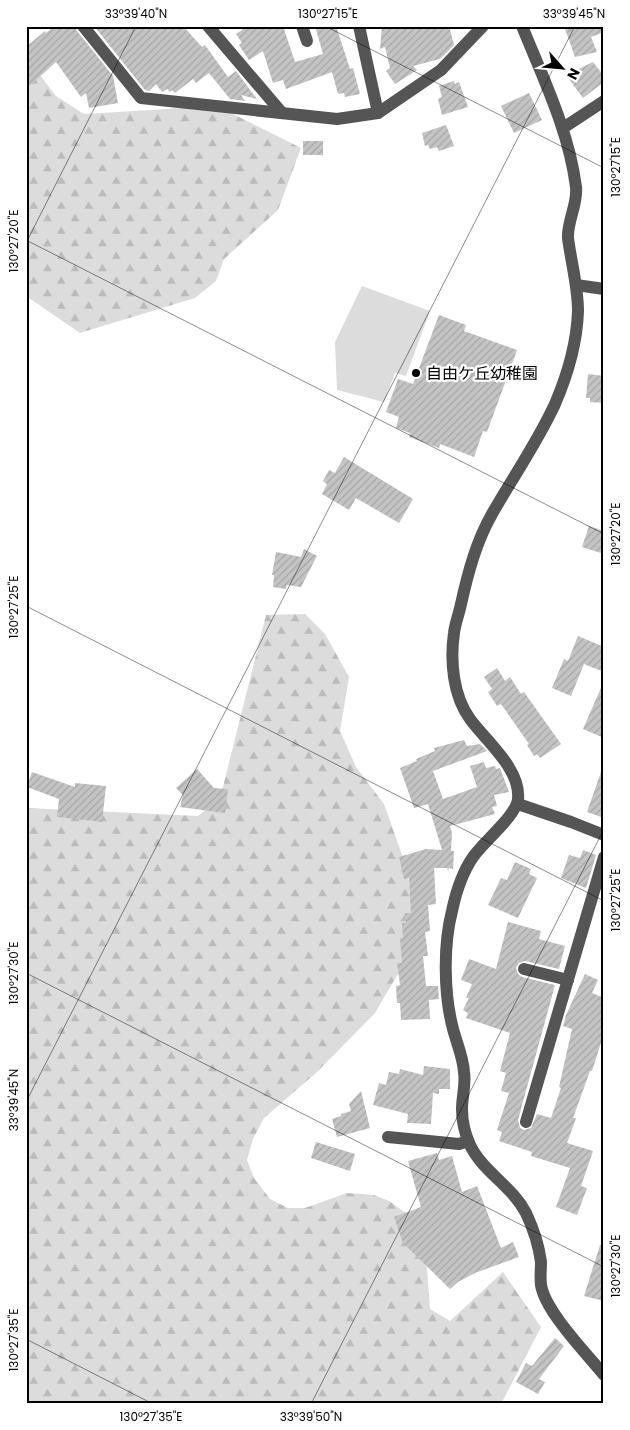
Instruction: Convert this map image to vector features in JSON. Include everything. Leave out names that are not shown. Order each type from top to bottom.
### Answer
[{"type":"street","points":[[83,26],[141,98],[337,120],[378,112],[441,70],[483,26]]},
{"type":"street","points":[[302,26],[307,41]]},
{"type":"street","points":[[358,26],[378,112]]},
{"type":"street","points":[[466,26],[470,41]]},
{"type":"street","points":[[522,26],[563,128],[577,192],[568,233],[578,312],[567,372],[556,402],[490,517],[480,539],[468,572],[454,634],[453,663],[456,690],[468,717],[502,758],[517,782],[518,804],[512,814],[486,840],[472,859],[459,886],[450,916],[446,945],[446,967],[450,1012],[461,1050],[465,1075],[462,1108],[468,1141],[477,1158],[511,1192],[525,1211],[535,1236],[541,1262],[541,1286],[550,1307],[604,1375]]},
{"type":"street","points":[[215,28],[282,113]]},
{"type":"street","points":[[563,128],[604,101]]},
{"type":"street","points":[[576,285],[604,289]]},
{"type":"street","points":[[518,804],[604,835]]},
{"type":"street","points":[[526,1122],[604,857]]},
{"type":"street","points":[[524,969],[568,980]]},
{"type":"street","points":[[388,1137],[459,1144],[468,1141]]},
{"type":"green space","points":[[26,57],[56,96],[84,114],[217,106],[301,148],[278,210],[224,259],[216,281],[195,298],[80,333],[26,296]]},
{"type":"green space","points":[[362,286],[430,311],[406,376],[395,373],[384,402],[337,390],[335,342]]},
{"type":"green space","points":[[305,614],[325,634],[349,677],[340,731],[356,767],[384,804],[406,866],[417,921],[402,967],[375,1013],[317,1072],[264,1118],[253,1139],[247,1160],[254,1178],[270,1199],[288,1208],[305,1208],[347,1193],[374,1195],[389,1201],[406,1213],[419,1238],[427,1268],[430,1309],[450,1321],[503,1272],[541,1327],[501,1404],[26,1404],[26,808],[198,816],[220,799],[266,615]]},
{"type":"building","points":[[54,26],[75,26],[113,76],[118,103],[89,108],[86,93],[81,97],[56,62],[26,89],[26,47]]},
{"type":"building","points":[[94,26],[183,26],[202,47],[205,45],[228,77],[236,71],[257,99],[241,95],[245,101],[230,99],[209,73],[196,83],[193,79],[175,93],[167,89],[162,92],[156,84],[149,91],[145,90]]},
{"type":"building","points":[[248,26],[283,26],[295,62],[323,54],[315,26],[336,26],[350,69],[353,68],[360,94],[345,97],[344,93],[338,94],[332,72],[286,89],[283,80],[273,83],[263,51],[249,60],[239,45],[242,43],[236,34]]},
{"type":"building","points":[[382,26],[449,26],[454,45],[440,59],[413,66],[417,70],[395,84],[386,71],[390,68],[385,47],[380,49]]},
{"type":"building","points":[[564,26],[604,26],[604,32],[591,37],[597,52],[575,57]]},
{"type":"building","points":[[593,62],[604,76],[604,82],[583,98],[566,75]]},
{"type":"building","points":[[454,81],[455,84],[459,82],[468,107],[442,115],[438,99],[442,97],[439,86]]},
{"type":"building","points":[[529,93],[542,120],[514,133],[501,106]]},
{"type":"building","points":[[446,125],[454,146],[439,151],[437,147],[430,149],[428,145],[425,146],[422,133]]},
{"type":"building","points":[[303,141],[323,141],[323,155],[303,155]]},
{"type":"building","points":[[439,315],[466,325],[464,331],[517,350],[487,432],[483,431],[474,457],[440,444],[439,448],[409,437],[410,433],[396,428],[399,417],[386,412],[398,379],[413,384]]},
{"type":"building","points":[[588,374],[604,376],[604,403],[590,402],[590,398],[586,398]]},
{"type":"building","points":[[344,457],[413,499],[399,523],[356,498],[349,510],[322,494],[327,484],[323,481],[329,470],[335,473]]},
{"type":"building","points":[[589,526],[604,531],[604,554],[582,547]]},
{"type":"building","points":[[304,549],[317,556],[301,587],[287,585],[286,589],[273,587],[274,575],[272,575],[276,552],[301,557]]},
{"type":"building","points":[[578,636],[604,647],[604,672],[584,664],[571,696],[552,688],[564,659],[568,661]]},
{"type":"building","points":[[497,668],[505,681],[510,677],[521,694],[524,692],[561,744],[540,758],[537,754],[534,756],[527,745],[529,744],[501,704],[497,706],[488,692],[492,689],[484,677]]},
{"type":"building","points":[[604,681],[604,738],[583,729]]},
{"type":"building","points":[[464,740],[467,746],[480,744],[487,751],[433,771],[443,799],[477,787],[470,766],[484,762],[486,768],[495,766],[496,769],[500,768],[509,792],[494,795],[497,806],[492,807],[495,814],[450,826],[452,833],[451,851],[454,851],[453,869],[449,868],[448,871],[447,868],[434,868],[436,904],[428,905],[430,931],[425,932],[428,956],[423,956],[426,986],[438,986],[439,999],[429,1000],[430,1019],[401,1020],[400,1003],[397,1003],[396,986],[400,985],[397,963],[402,963],[400,938],[403,938],[402,923],[406,923],[405,913],[411,913],[409,878],[404,879],[399,857],[426,849],[442,850],[428,804],[414,808],[400,768],[435,751],[434,748]]},
{"type":"building","points":[[197,769],[214,788],[228,789],[225,813],[180,807],[183,795],[176,788]]},
{"type":"building","points":[[602,769],[604,770],[604,818],[587,812]]},
{"type":"building","points":[[32,772],[75,787],[75,783],[106,786],[102,822],[57,817],[59,799],[27,787]]},
{"type":"building","points":[[583,850],[596,855],[586,888],[561,878],[569,855],[580,858]]},
{"type":"building","points":[[515,862],[531,869],[529,874],[537,878],[518,918],[488,905],[501,878],[507,880]]},
{"type":"building","points":[[508,922],[541,931],[539,939],[565,946],[559,969],[525,961],[519,963],[516,968],[518,974],[522,977],[555,985],[518,1120],[520,1128],[524,1130],[531,1128],[537,1114],[551,1118],[561,1088],[559,1087],[572,1029],[563,1026],[566,1015],[585,974],[598,980],[592,993],[604,998],[604,1033],[592,1071],[590,1071],[573,1118],[576,1118],[567,1143],[593,1151],[581,1186],[587,1188],[577,1215],[556,1207],[570,1168],[531,1156],[532,1152],[499,1141],[502,1132],[497,1130],[509,1093],[501,1091],[506,1073],[500,1071],[510,1033],[466,1018],[468,1013],[463,1010],[469,998],[466,998],[472,984],[461,980],[469,959],[496,969]]},
{"type":"building","points":[[424,1066],[450,1069],[450,1089],[439,1089],[439,1094],[433,1093],[431,1124],[407,1123],[408,1114],[373,1105],[379,1083],[386,1085],[389,1072],[399,1074],[400,1069],[423,1075]]},
{"type":"building","points":[[361,1091],[370,1128],[337,1137],[332,1119],[351,1111],[349,1104]]},
{"type":"building","points":[[316,1142],[355,1154],[350,1171],[311,1158]]},
{"type":"building","points":[[437,1153],[439,1160],[452,1156],[462,1192],[477,1186],[501,1248],[513,1242],[519,1257],[475,1273],[458,1282],[450,1289],[403,1243],[394,1217],[421,1207],[408,1161]]},
{"type":"building","points":[[600,1245],[604,1245],[604,1301],[584,1296]]},
{"type":"building","points":[[555,1338],[564,1346],[539,1379],[545,1382],[538,1394],[516,1382],[526,1363],[532,1366]]},
{"type":"place","name":"自由ケ丘幼稚園","points":[[416,373]]}]
